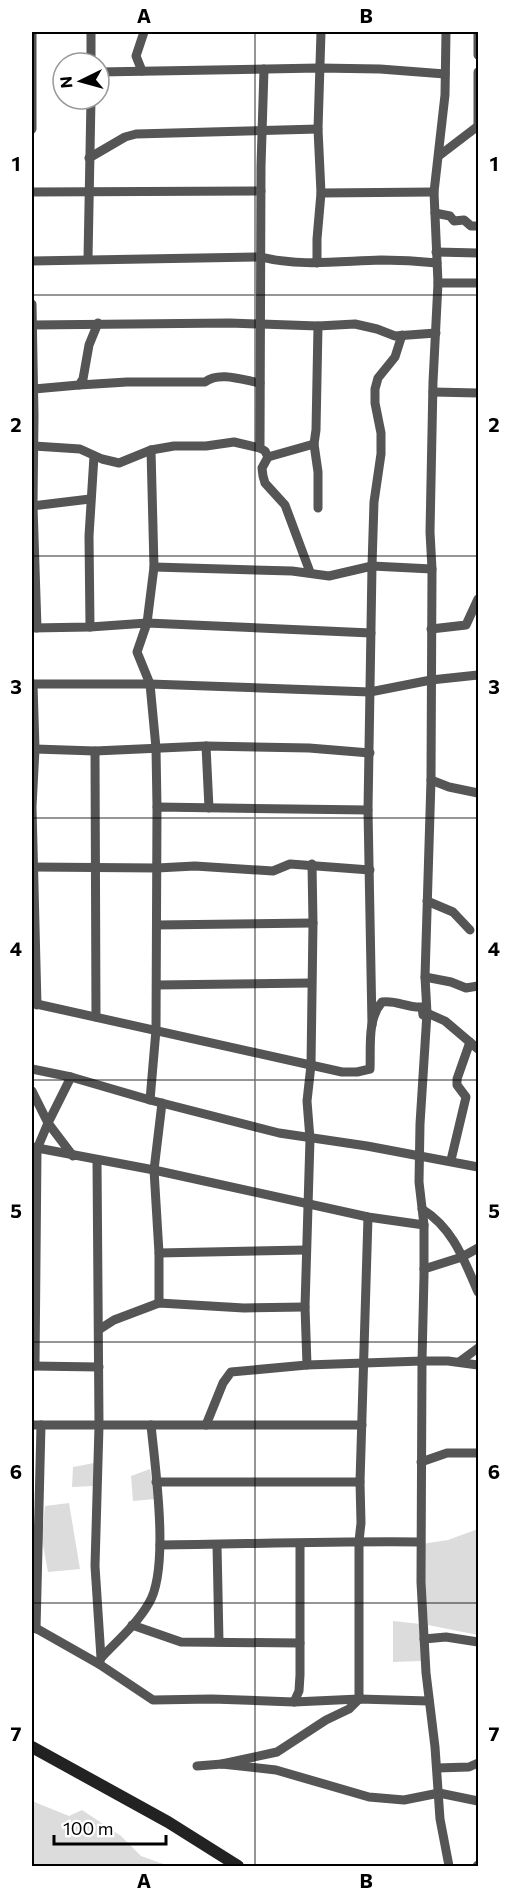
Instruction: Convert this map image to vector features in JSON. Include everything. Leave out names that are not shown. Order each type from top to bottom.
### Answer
[{"type":"street","points":[[32,32],[32,129]]},
{"type":"street","points":[[91,32],[91,51]]},
{"type":"street","points":[[142,71],[136,56],[144,32]]},
{"type":"street","points":[[317,263],[321,193],[318,129],[321,32]]},
{"type":"street","points":[[446,32],[440,155],[434,192],[438,283],[432,392],[430,532],[432,569],[431,780],[425,977],[427,1013],[419,1182],[424,1225],[420,1542],[424,1639],[440,1819],[449,1866]]},
{"type":"street","points":[[478,32],[478,55]]},
{"type":"street","points":[[111,72],[319,68],[380,69],[445,74]]},
{"type":"street","points":[[260,448],[259,324],[264,69]]},
{"type":"street","points":[[440,155],[478,126],[478,72]]},
{"type":"street","points":[[88,259],[91,111]]},
{"type":"street","points":[[89,158],[131,135],[318,129]]},
{"type":"street","points":[[32,192],[261,191]]},
{"type":"street","points":[[321,193],[434,192]]},
{"type":"street","points":[[435,213],[447,214],[454,221],[466,221],[470,225],[478,226]]},
{"type":"street","points":[[436,252],[478,253]]},
{"type":"street","points":[[32,261],[261,257],[276,261],[317,263],[383,260],[437,263]]},
{"type":"street","points":[[438,283],[478,283]]},
{"type":"street","points":[[32,304],[34,628],[147,624],[371,633]]},
{"type":"street","points":[[79,385],[83,379],[89,345],[98,323]]},
{"type":"street","points":[[32,325],[230,323],[318,326],[355,324],[377,329],[390,335],[436,333]]},
{"type":"street","points":[[318,326],[314,444],[318,472],[318,508]]},
{"type":"street","points":[[402,335],[395,357],[378,378],[375,389],[375,403],[381,433],[381,454],[374,502],[372,566],[370,692],[370,753],[368,810],[372,1024],[370,1069],[342,1072],[34,1004],[32,684],[150,684],[370,692],[431,680],[478,675]]},
{"type":"street","points":[[34,388],[127,382],[205,382],[212,377],[228,377],[260,383]]},
{"type":"street","points":[[432,392],[478,393]]},
{"type":"street","points":[[34,446],[80,449],[118,463],[151,450],[234,442],[260,448],[268,457]]},
{"type":"street","points":[[310,572],[285,505],[265,483],[262,468],[268,457],[314,444]]},
{"type":"street","points":[[150,1100],[156,1030],[158,807],[156,748],[150,684],[137,652],[147,624],[154,567],[151,450]]},
{"type":"street","points":[[90,627],[90,499],[94,456]]},
{"type":"street","points":[[32,506],[90,499]]},
{"type":"street","points":[[154,567],[310,572],[329,576],[372,566],[432,569]]},
{"type":"street","points":[[466,625],[478,599]]},
{"type":"street","points":[[431,629],[478,623]]},
{"type":"street","points":[[34,749],[95,751],[206,746],[309,748],[370,753]]},
{"type":"street","points":[[206,746],[209,808]]},
{"type":"street","points":[[95,751],[96,1017]]},
{"type":"street","points":[[431,780],[449,787],[478,793]]},
{"type":"street","points":[[158,807],[368,810]]},
{"type":"street","points":[[33,867],[195,866],[273,871],[290,864],[312,864],[370,870]]},
{"type":"street","points":[[307,1365],[305,1307],[310,1139],[307,1101],[311,1065],[312,864]]},
{"type":"street","points":[[427,901],[453,912],[470,930]]},
{"type":"street","points":[[157,925],[313,923]]},
{"type":"street","points":[[425,977],[451,982],[466,988],[478,986]]},
{"type":"street","points":[[157,985],[311,982]]},
{"type":"street","points":[[372,1024],[374,1013],[382,1002],[395,1001],[411,1008],[422,1007],[425,1028]]},
{"type":"street","points":[[427,1013],[445,1021],[478,1049]]},
{"type":"street","points":[[451,1160],[466,1097],[457,1085],[457,1079],[470,1042]]},
{"type":"street","points":[[32,1070],[71,1077],[150,1100],[310,1139],[451,1160],[478,1167]]},
{"type":"street","points":[[71,1077],[34,1148],[33,1366],[99,1367]]},
{"type":"street","points":[[32,1091],[48,1123],[60,1142],[73,1156]]},
{"type":"street","points":[[159,1303],[159,1253],[154,1170],[162,1103]]},
{"type":"street","points":[[34,1148],[154,1170],[368,1217],[424,1225]]},
{"type":"street","points":[[97,1160],[100,1329],[95,1566],[100,1661]]},
{"type":"street","points":[[422,1209],[446,1228],[478,1292]]},
{"type":"street","points":[[197,1766],[222,1764],[277,1752],[326,1720],[349,1709],[359,1699],[360,1482],[368,1217]]},
{"type":"street","points":[[424,1269],[462,1257],[478,1248]]},
{"type":"street","points":[[159,1253],[306,1250]]},
{"type":"street","points":[[100,1329],[114,1320],[159,1303],[244,1308],[305,1307]]},
{"type":"street","points":[[459,1362],[478,1348]]},
{"type":"street","points":[[206,1425],[223,1383],[231,1372],[307,1365],[364,1365],[422,1361],[478,1365]]},
{"type":"street","points":[[362,1425],[36,1425],[34,1628],[100,1661],[153,1700],[429,1701]]},
{"type":"street","points":[[100,1661],[132,1625],[154,1593],[160,1545],[151,1425]]},
{"type":"street","points":[[421,1462],[447,1453],[478,1453]]},
{"type":"street","points":[[156,1482],[360,1482]]},
{"type":"street","points":[[160,1545],[420,1542]]},
{"type":"street","points":[[294,1702],[299,1691],[300,1675],[300,1544]]},
{"type":"street","points":[[217,1545],[219,1642]]},
{"type":"street","points":[[132,1625],[181,1642],[300,1643]]},
{"type":"street","points":[[424,1639],[446,1637],[478,1642]]},
{"type":"street","points":[[32,1748],[168,1822],[238,1866]]},
{"type":"street","points":[[437,1768],[470,1767],[478,1763]]},
{"type":"street","points":[[222,1764],[276,1770],[369,1797],[404,1800],[439,1793],[478,1801]]},
{"type":"shaded area","points":[[94,1463],[93,1486],[72,1487],[73,1467]]},
{"type":"shaded area","points":[[150,1469],[155,1499],[133,1501],[131,1476]]},
{"type":"shaded area","points":[[69,1503],[80,1569],[48,1572],[42,1540],[45,1506]]},
{"type":"shaded area","points":[[478,1529],[478,1635],[428,1625],[422,1544],[448,1540]]},
{"type":"shaded area","points":[[393,1621],[420,1624],[421,1661],[393,1662]]},
{"type":"shaded area","points":[[32,1801],[69,1816],[82,1810],[121,1836],[141,1856],[166,1865],[32,1866]]}]
